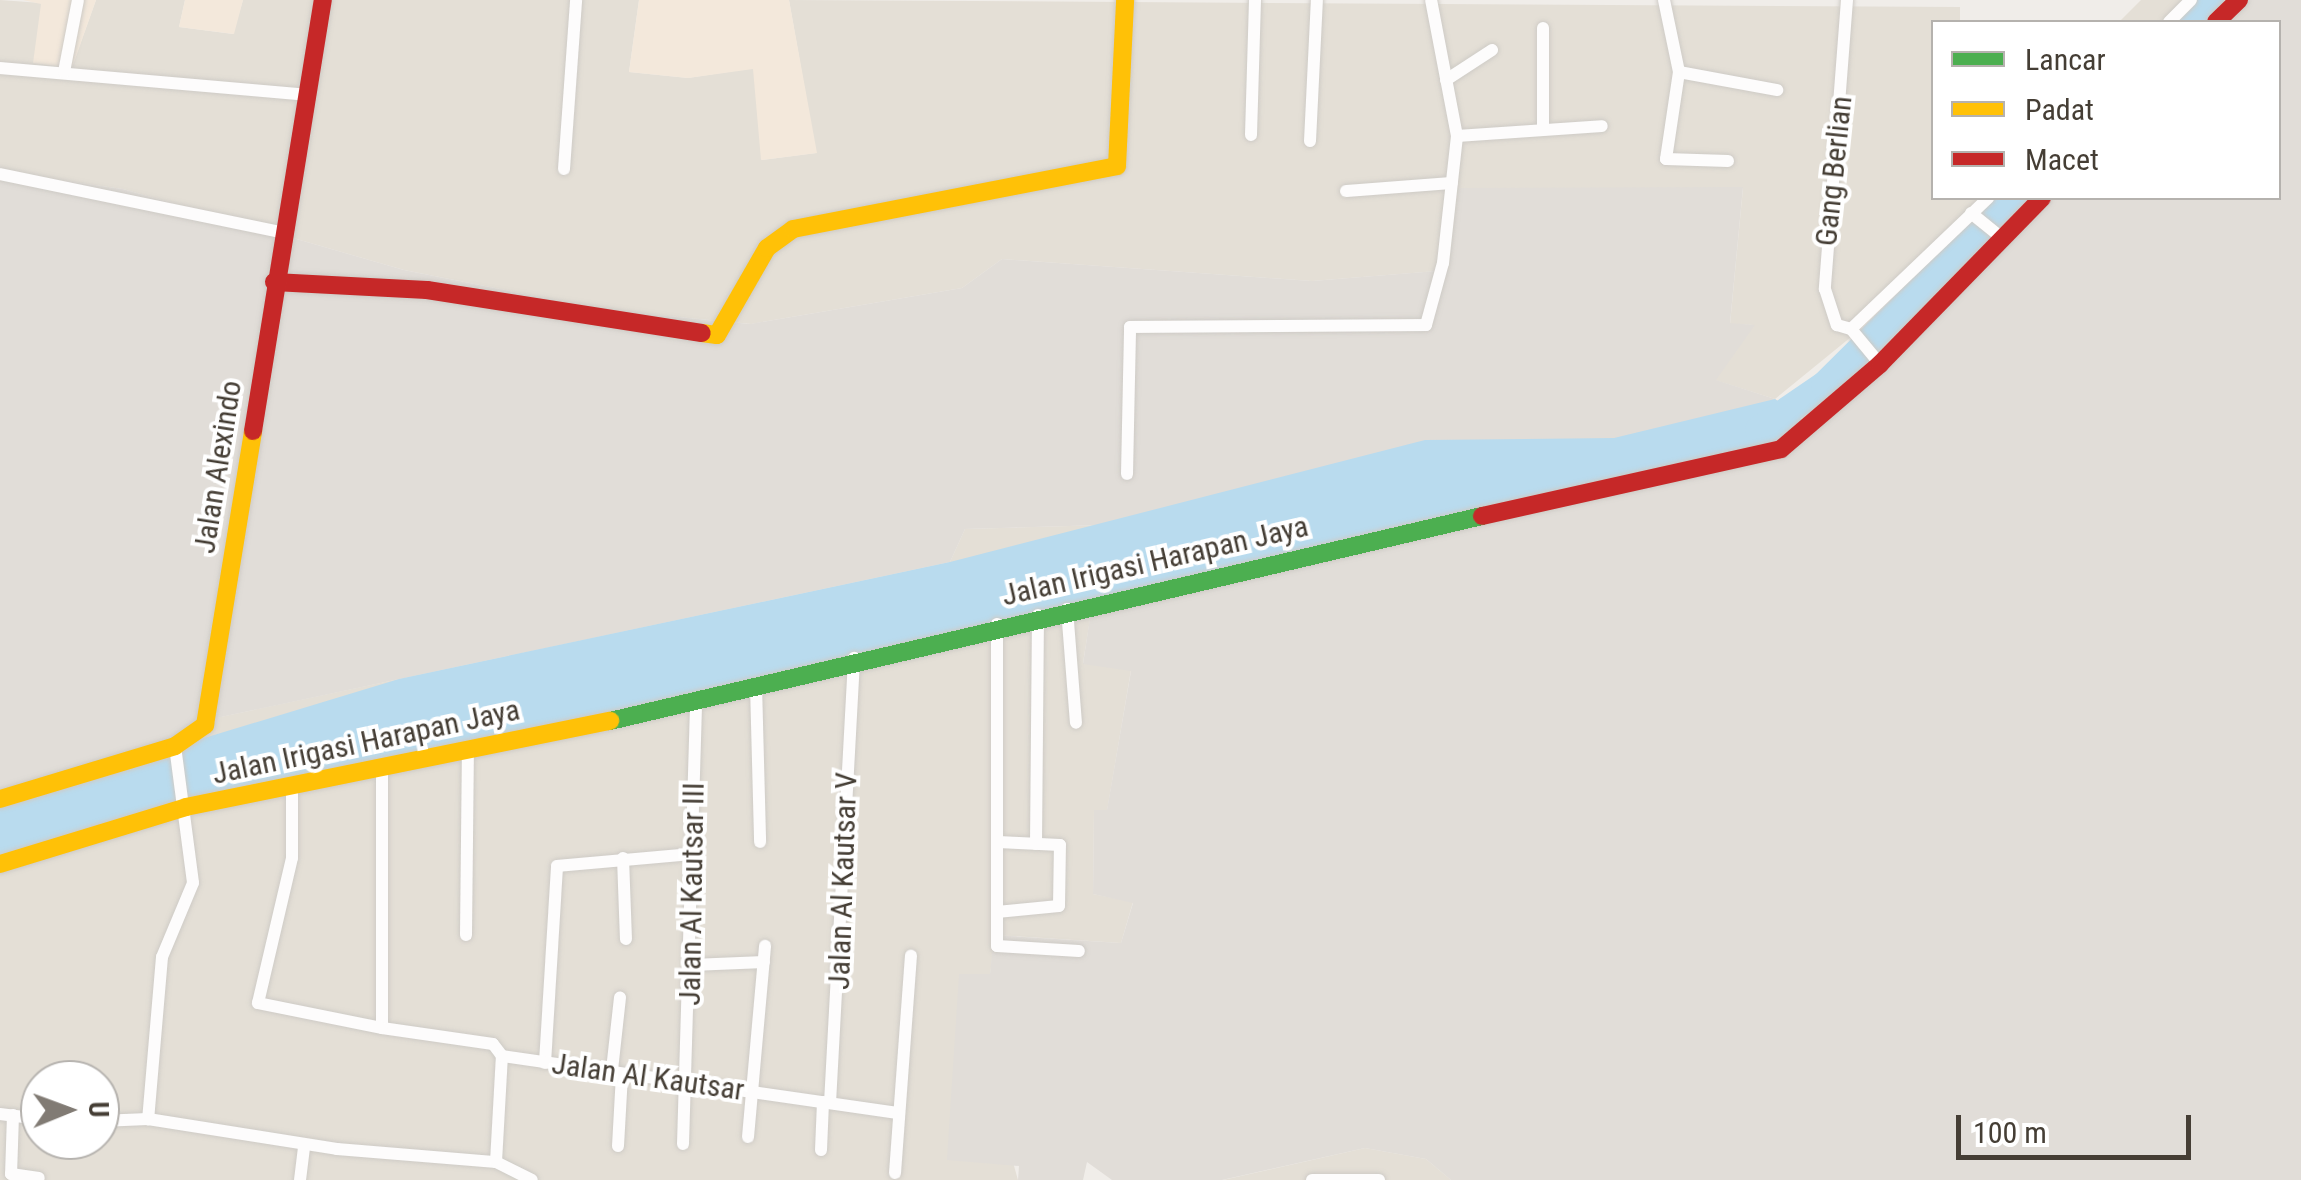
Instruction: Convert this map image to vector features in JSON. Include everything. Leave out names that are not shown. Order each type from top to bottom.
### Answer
[{"type":"street","points":[[64,72],[78,0]]},
{"type":"street","name":"Jalan Alexindo","points":[[175,746],[206,720],[282,232],[323,0]]},
{"type":"street","points":[[564,170],[576,0]]},
{"type":"street","points":[[274,282],[428,290],[718,335],[767,248],[793,228],[980,186],[1113,168],[1125,0]]},
{"type":"street","points":[[1250,135],[1255,0]]},
{"type":"street","points":[[1310,141],[1316,0]]},
{"type":"street","points":[[1127,474],[1130,328],[1418,331],[1430,320],[1443,263],[1457,136],[1431,0]]},
{"type":"street","points":[[1664,0],[1680,72],[1665,155],[1728,161]]},
{"type":"street","name":"Gang Berlian","points":[[1847,0],[1824,289],[1837,325],[1851,329]]},
{"type":"street","points":[[2171,20],[2191,0]]},
{"type":"street","points":[[2218,20],[2238,0]]},
{"type":"street","points":[[1543,28],[1543,125]]},
{"type":"street","points":[[1446,80],[1492,50]]},
{"type":"street","points":[[0,68],[306,96]]},
{"type":"street","points":[[1680,72],[1777,90]]},
{"type":"street","points":[[1457,136],[1543,125],[1602,126]]},
{"type":"street","points":[[0,174],[282,232]]},
{"type":"street","points":[[1346,191],[1452,183]]},
{"type":"street","points":[[1877,360],[1851,329],[1986,200]]},
{"type":"street","name":"Jalan Irigasi Harapan Jaya","points":[[0,864],[71,836],[186,800],[292,787],[696,702],[997,624],[1780,450],[2040,200]]},
{"type":"street","points":[[1975,215],[2000,236]]},
{"type":"street","points":[[1067,609],[1076,723]]},
{"type":"street","points":[[1036,844],[1038,615]]},
{"type":"street","points":[[997,624],[996,912],[1000,949],[1079,951]]},
{"type":"street","name":"Jalan Al Kautsar V","points":[[821,1150],[854,658]]},
{"type":"street","points":[[756,684],[760,842]]},
{"type":"street","name":"Jalan Al Kautsar III","points":[[683,1144],[692,965],[696,702]]},
{"type":"street","points":[[0,799],[175,746],[186,800],[191,894],[162,958],[148,1119]]},
{"type":"street","points":[[466,935],[468,750]]},
{"type":"street","points":[[382,769],[382,1028]]},
{"type":"street","name":"Jalan Al Kautsar","points":[[292,787],[292,858],[258,1003],[382,1028],[493,1044],[502,1056],[688,1086],[897,1113]]},
{"type":"street","points":[[996,912],[1059,908],[1060,847],[998,842]]},
{"type":"street","points":[[545,1062],[558,866],[692,854]]},
{"type":"street","points":[[624,858],[626,939]]},
{"type":"street","points":[[748,1138],[765,946]]},
{"type":"street","points":[[895,1172],[912,956]]},
{"type":"street","points":[[692,965],[764,962]]},
{"type":"street","points":[[618,1146],[620,997]]},
{"type":"street","points":[[496,1162],[502,1056]]},
{"type":"street","points":[[6,1115],[11,1174],[39,1178]]},
{"type":"street","points":[[120,1120],[148,1119],[304,1145],[496,1162],[532,1180]]},
{"type":"street","points":[[300,1180],[304,1145]]},
{"type":"street","points":[[1312,1180],[1379,1180]]},
{"type":"shaded area","points":[[0,0],[41,3],[72,67],[96,0],[185,0],[179,27],[233,34],[243,0],[639,0],[629,72],[688,78],[754,68],[762,160],[816,153],[789,0],[1960,7],[1960,20],[1931,20],[1931,200],[1986,200],[1851,337],[1775,399],[1715,380],[1754,325],[1730,324],[1743,188],[1450,270],[1312,281],[1002,259],[962,288],[751,324],[605,310],[404,270],[123,189],[0,172]]},
{"type":"shaded area","points":[[23,0],[96,0],[72,68],[33,63],[41,4]]},
{"type":"shaded area","points":[[185,0],[243,0],[234,34],[179,27]]},
{"type":"shaded area","points":[[639,0],[789,0],[817,153],[761,160],[753,69],[688,78],[629,72]]},
{"type":"shaded area","points":[[2141,0],[2188,0],[2168,20],[2121,20]]},
{"type":"shaded area","points":[[2239,0],[2301,0],[2301,1180],[1451,1180],[1426,1159],[1365,1148],[1222,1180],[1112,1180],[1087,1162],[1083,1180],[1018,1180],[1019,1166],[947,1160],[959,974],[990,974],[994,935],[1121,943],[1133,903],[1093,894],[1094,810],[1107,810],[1131,671],[1083,664],[1104,525],[965,529],[950,562],[207,720],[203,729],[0,800],[0,172],[123,189],[404,270],[605,310],[750,324],[962,288],[1002,259],[1312,281],[1449,270],[1458,188],[1743,187],[1730,323],[1755,325],[1716,380],[1775,399],[1813,428],[2040,200],[2281,200],[2281,20],[2218,20]]},
{"type":"shaded area","points":[[1105,525],[1083,663],[1131,670],[1107,811],[1094,810],[1093,894],[1133,902],[1121,943],[995,935],[990,975],[960,974],[1018,1180],[0,1180],[0,800],[206,720],[950,562],[965,529]]},
{"type":"shaded area","points":[[1365,1148],[1426,1159],[1451,1180],[1223,1180]]},
{"type":"water","points":[[1775,399],[1813,428],[1788,446],[696,702],[186,807],[0,864],[0,800],[399,679],[950,562],[1425,440],[1614,438]]},
{"type":"waterway","points":[[2189,20],[2210,0]]},
{"type":"waterway","points":[[1759,430],[1825,385],[2011,200]]},
{"type":"traffic: fast","points":[[610,721],[1482,516]]},
{"type":"traffic: slow","points":[[702,333],[717,335],[767,248],[793,229],[1117,166],[1125,0]]},
{"type":"traffic: slow","points":[[0,799],[175,746],[205,725],[253,431]]},
{"type":"traffic: slow","points":[[0,864],[186,807],[610,721]]},
{"type":"traffic: jam","points":[[253,431],[323,0]]},
{"type":"traffic: jam","points":[[2218,20],[2239,0]]},
{"type":"traffic: jam","points":[[1482,516],[1781,449],[1880,364],[2040,200]]},
{"type":"traffic: jam","points":[[274,282],[427,290],[702,333]]}]
